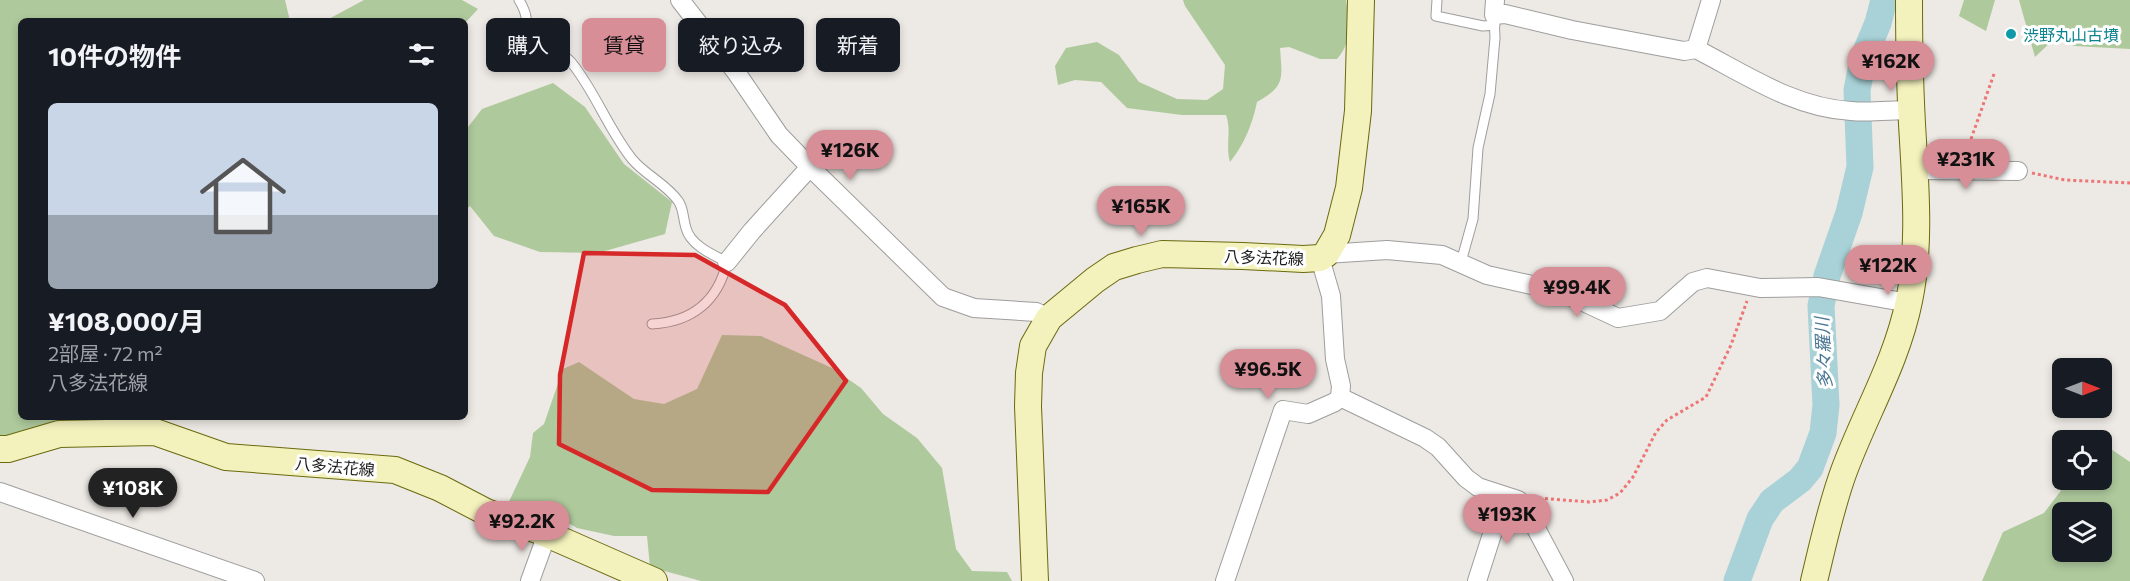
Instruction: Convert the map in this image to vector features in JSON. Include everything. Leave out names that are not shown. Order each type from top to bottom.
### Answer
[{"type":"main road","name":"八多法花線","points":[[1035,581],[1028,406],[1033,346],[1049,318],[1114,267],[1162,254],[1303,260],[1323,256],[1337,235],[1350,188],[1359,111],[1361,0]]},
{"type":"main road","points":[[1814,581],[1844,471],[1880,388],[1897,344],[1909,303],[1916,237],[1908,54],[1909,0]]},
{"type":"main road","name":"八多法花線","points":[[0,449],[8,449],[59,434],[155,432],[226,457],[395,470],[440,488],[486,512],[547,534],[654,581]]},
{"type":"street","points":[[680,0],[780,135],[943,297],[974,308],[1036,312],[1049,318]]},
{"type":"street","points":[[1696,49],[1711,0]]},
{"type":"street","points":[[1495,13],[1684,51],[1696,49],[1768,89],[1812,104],[1850,111],[1911,110]]},
{"type":"street","points":[[727,262],[810,167]]},
{"type":"street","points":[[1914,170],[2018,171]]},
{"type":"street","points":[[1225,581],[1282,410],[1308,414],[1335,402],[1340,397],[1341,386],[1335,359],[1331,296],[1323,256],[1388,250],[1442,255],[1487,275],[1550,289],[1573,297],[1618,318],[1660,311],[1693,282],[1707,278],[1748,287],[1826,288],[1909,303]]},
{"type":"street","points":[[1340,397],[1425,438],[1438,447],[1466,478],[1478,487],[1518,500],[1523,504],[1564,581]]},
{"type":"street","points":[[0,492],[255,581]]},
{"type":"street","points":[[1477,581],[1504,497]]},
{"type":"street","points":[[531,581],[547,534]]},
{"type":"lane","points":[[519,0],[526,16],[527,32],[539,43],[568,59],[578,71],[616,136],[634,161],[669,190],[680,203],[686,230],[693,240],[727,262],[720,287],[710,300],[688,316],[668,323],[652,324]]},
{"type":"lane","points":[[1437,0],[1436,16],[1483,26],[1495,13]]},
{"type":"lane","points":[[1461,262],[1473,219],[1478,148],[1490,94],[1495,13]]},
{"type":"path","points":[[1959,172],[1995,74]]},
{"type":"path","points":[[2018,171],[2065,180],[2130,183]]},
{"type":"path","points":[[1523,504],[1539,498],[1589,502],[1607,500],[1620,493],[1633,477],[1656,432],[1667,420],[1706,397],[1731,345],[1748,298],[1748,287]]},
{"type":"highlighted area","points":[[584,253],[695,255],[785,305],[846,381],[768,492],[652,490],[559,444],[560,375]]},
{"type":"green space","points":[[0,0],[285,0],[289,18],[18,18],[18,420],[74,420],[58,429],[0,437]]},
{"type":"green space","points":[[364,0],[462,0],[478,9],[468,20],[331,18]]},
{"type":"green space","points":[[1183,0],[1346,0],[1347,39],[1342,53],[1337,59],[1320,59],[1289,47],[1280,48],[1281,74],[1278,86],[1257,102],[1247,134],[1230,162],[1226,115],[1182,115],[1127,108],[1101,82],[1075,80],[1058,85],[1055,66],[1066,48],[1097,42],[1119,55],[1139,82],[1177,99],[1207,100],[1223,89],[1225,65]]},
{"type":"green space","points":[[1964,0],[1995,0],[1986,31],[1959,16]]},
{"type":"green space","points":[[2019,0],[2130,0],[2130,49],[2075,46],[2054,39],[2035,57]]},
{"type":"green space","points":[[553,83],[585,107],[624,164],[672,202],[665,234],[598,253],[540,252],[494,236],[470,206],[468,208],[468,127],[482,109]]},
{"type":"green space","points":[[722,335],[761,336],[832,368],[861,388],[883,414],[917,438],[942,468],[956,549],[972,571],[1007,572],[1012,581],[701,581],[650,567],[647,536],[614,536],[577,528],[547,511],[521,516],[506,508],[530,457],[533,433],[544,424],[563,369],[579,362],[634,399],[664,404],[697,389]]},
{"type":"green space","points":[[2112,450],[2130,462],[2130,581],[1982,581],[2003,532],[2044,513],[2052,502],[2052,562],[2112,562],[2112,502],[2052,502],[2061,490],[2112,490]]},
{"type":"waterway","name":"多々羅川","points":[[1737,581],[1760,519],[1772,501],[1800,480],[1810,468],[1823,433],[1826,405],[1821,306],[1827,276],[1849,213],[1860,167],[1857,90],[1863,59],[1878,23],[1884,0]]},
{"type":"place","name":"渋野丸山古墳","points":[[2011,34]]}]
